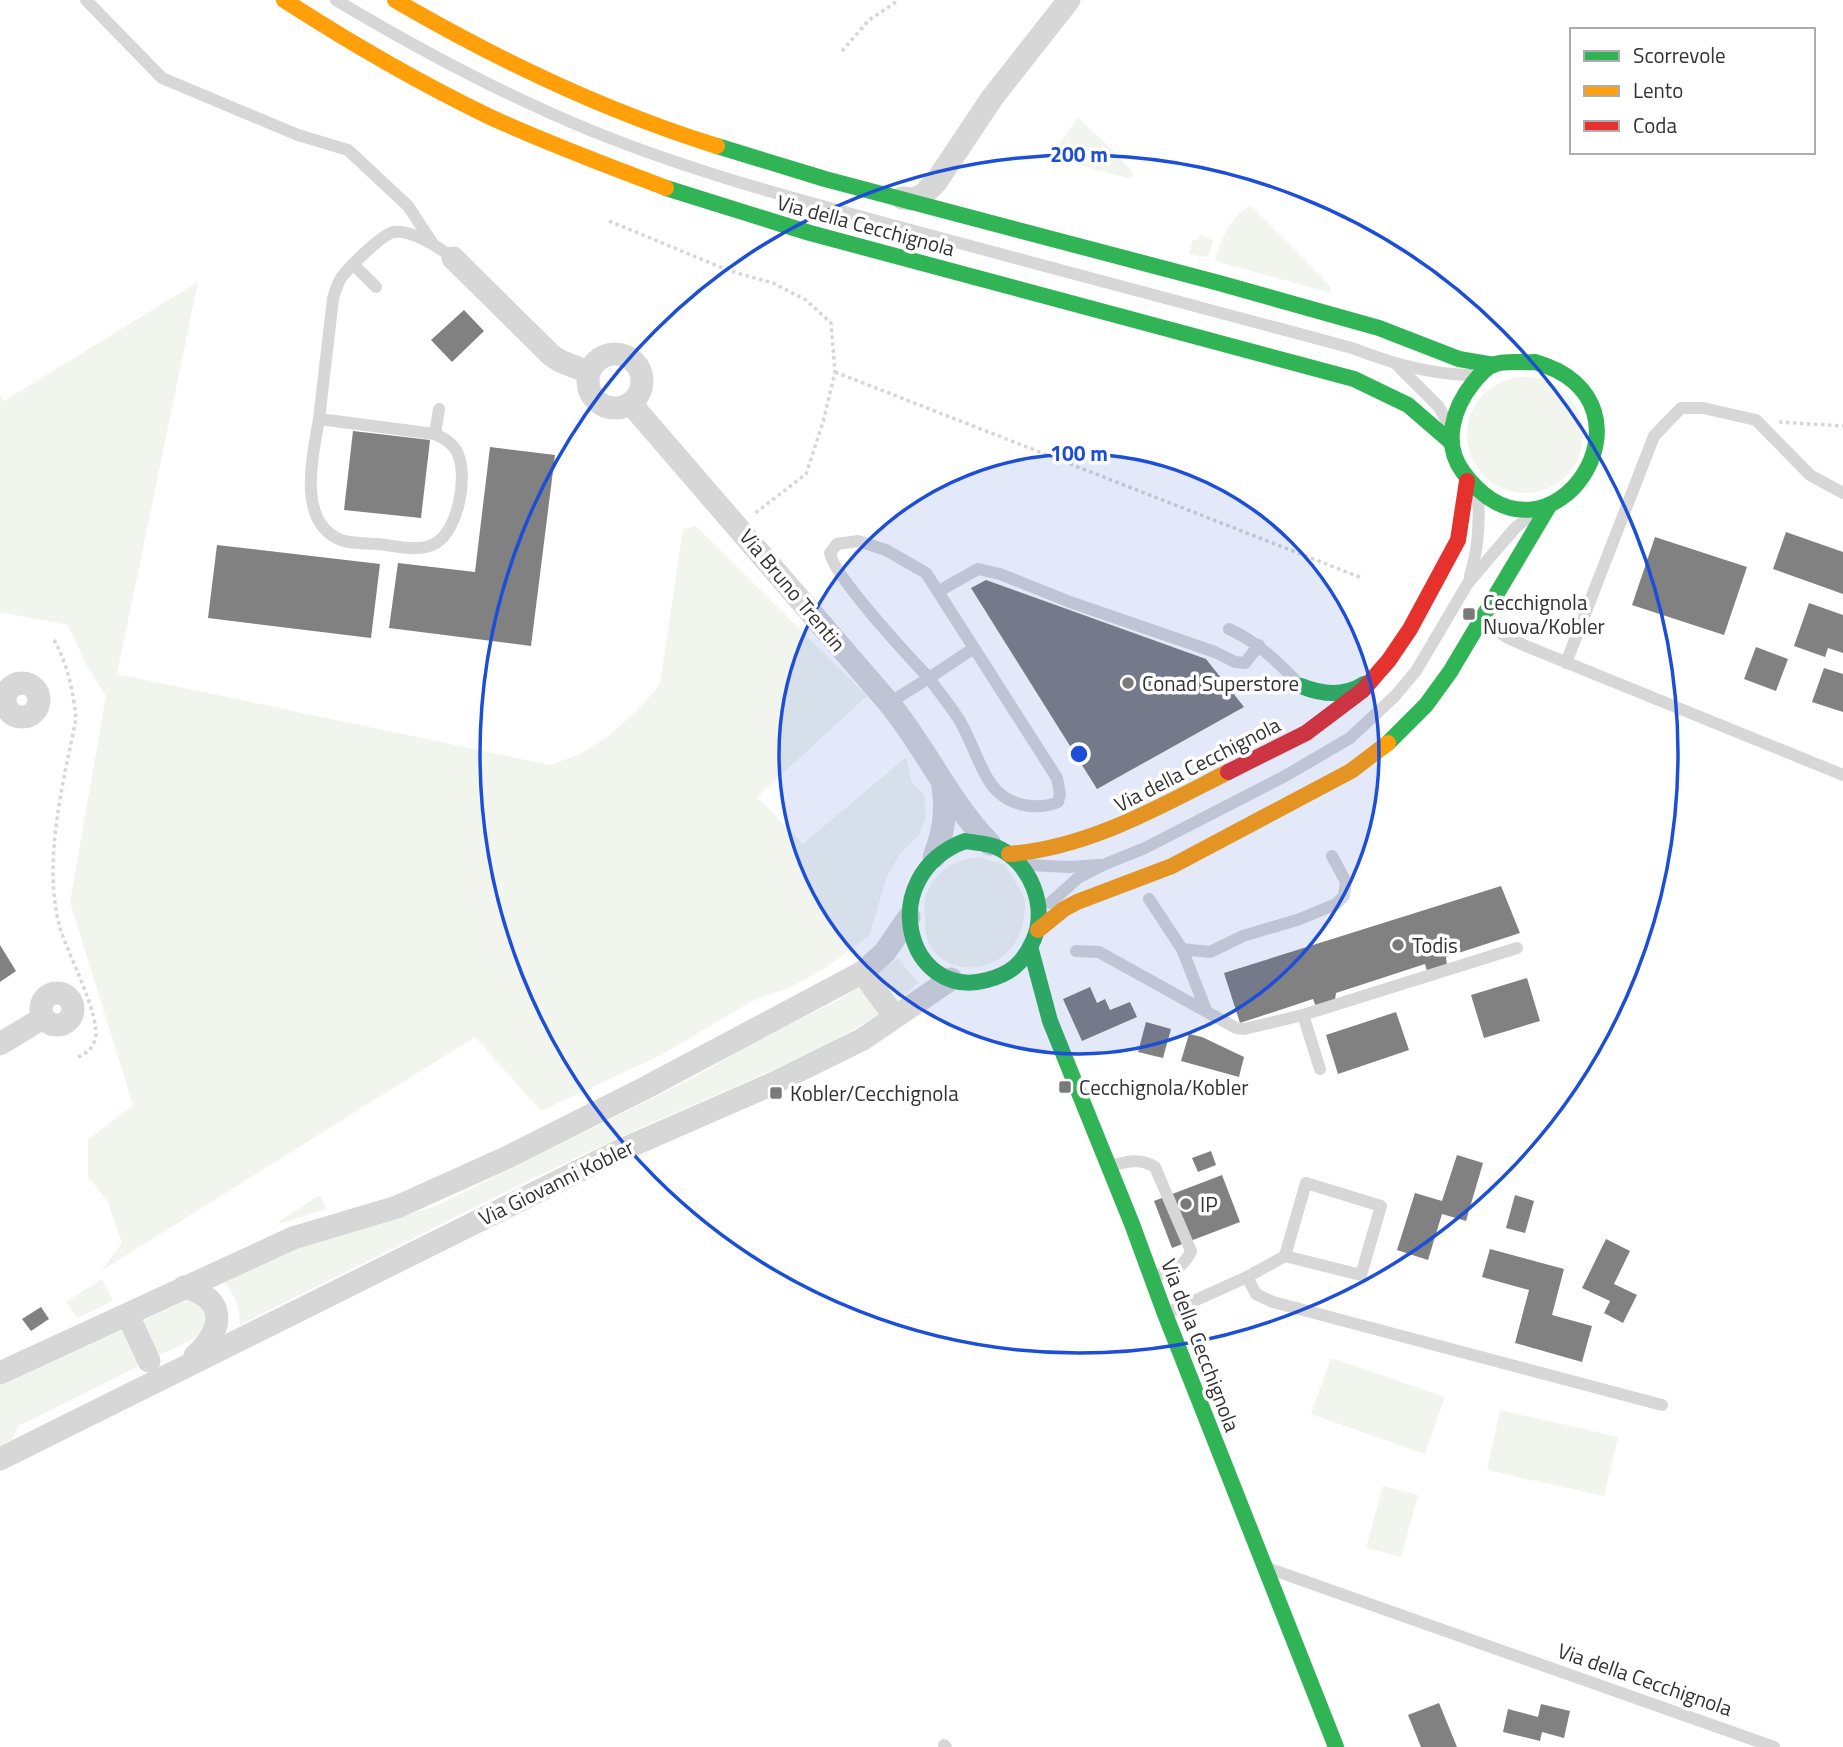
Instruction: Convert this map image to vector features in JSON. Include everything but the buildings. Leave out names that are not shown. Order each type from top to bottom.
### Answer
[{"type":"street","name":"Via della Cecchignola","points":[[284,0],[341,37],[487,115],[581,156],[688,196],[810,233],[1354,379],[1408,405],[1451,435]]},
{"type":"street","name":"Via della Cecchignola","points":[[395,0],[453,34],[611,108],[712,144],[825,179],[1232,286],[1380,328],[1488,370]]},
{"type":"street","points":[[897,197],[913,199],[923,195],[936,182],[992,98],[1069,0]]},
{"type":"street","points":[[963,144],[950,187],[953,204],[958,211],[969,216]]},
{"type":"street","points":[[453,258],[551,355],[589,372]]},
{"type":"street","points":[[615,353],[636,363],[643,384],[639,395],[631,404],[608,408],[590,395],[587,384],[589,372],[594,362],[604,355],[615,353]]},
{"type":"street","points":[[1039,923],[1070,905],[1172,866],[1351,771],[1390,742],[1412,721],[1439,688],[1543,509],[1570,492],[1590,469],[1597,449],[1599,429],[1593,410],[1584,394],[1556,369],[1535,362],[1488,370],[1464,394],[1455,408],[1451,435],[1459,467],[1473,486],[1497,504],[1514,510],[1543,509]]},
{"type":"street","name":"Via Bruno Trentin","points":[[631,404],[889,703],[918,740],[942,784],[965,816],[1000,849]]},
{"type":"street","name":"Via della Cecchignola","points":[[1000,849],[1037,852],[1094,836],[1158,808],[1306,733],[1335,712],[1363,690],[1410,629],[1458,540],[1473,486]]},
{"type":"street","points":[[1282,745],[1303,714],[1301,686],[1321,694],[1348,692],[1357,689],[1376,674]]},
{"type":"street","points":[[1158,808],[1181,780],[1222,776]]},
{"type":"street","name":"Via Bruno Trentin","points":[[934,857],[943,831],[945,814],[942,784]]},
{"type":"street","points":[[989,982],[1013,970],[1031,950],[1039,923],[1034,885],[1023,864],[1000,849],[965,841],[950,846],[934,857],[918,883],[909,917],[910,930],[921,956],[932,968],[951,979],[967,983],[989,982],[1010,989]]},
{"type":"street","points":[[1118,887],[1149,899],[1161,875],[1172,866]]},
{"type":"street","name":"Via Giovanni Kobler","points":[[0,1373],[293,1238],[397,1207],[508,1157],[645,1088],[863,972],[885,952],[909,917]]},
{"type":"street","name":"Via della Cecchignola","points":[[1031,950],[1050,1021],[1336,1747]]},
{"type":"street","name":"Via Giovanni Kobler","points":[[0,1459],[153,1371],[619,1151],[770,1085],[863,1039],[951,979]]},
{"type":"street","points":[[868,980],[889,1009]]},
{"type":"street","name":"Via della Cecchignola","points":[[1029,1002],[1050,1021]]},
{"type":"street","points":[[0,1044],[43,1017]]},
{"type":"street","name":"Via Giovanni Kobler","points":[[153,1371],[193,1357],[209,1342],[218,1326],[212,1303],[200,1291],[184,1287]]},
{"type":"street","points":[[132,1324],[153,1371]]},
{"type":"lane","points":[[86,0],[162,78],[299,135],[348,150],[408,206],[433,244]]},
{"type":"lane","name":"Via della Cecchignola","points":[[337,0],[516,96],[591,130],[706,173],[817,206],[1352,348],[1397,365],[1441,374],[1488,370]]},
{"type":"lane","points":[[319,419],[435,434],[453,446],[461,465],[461,491],[451,525],[443,538],[435,544],[421,548],[345,541],[328,532],[318,521],[313,512],[312,483],[319,419],[333,299],[342,277],[391,232],[403,232],[433,244],[453,258]]},
{"type":"lane","points":[[354,265],[376,286]]},
{"type":"lane","name":"Via della Cecchignola","points":[[1397,365],[1439,407],[1451,435]]},
{"type":"lane","points":[[1566,663],[1654,436],[1681,408],[1703,408],[1756,420],[1810,475],[1843,493]]},
{"type":"lane","points":[[435,434],[439,409]]},
{"type":"lane","points":[[1468,583],[1476,558],[1480,524],[1473,486]]},
{"type":"lane","points":[[1039,923],[1063,890],[1102,865],[1145,848],[1285,776],[1350,738],[1395,696],[1416,671],[1468,583],[1516,527],[1543,509]]},
{"type":"lane","points":[[858,541],[886,550],[926,573],[974,648],[1057,778],[1060,794],[1058,802],[1037,808],[997,792],[959,719],[929,678],[831,562],[830,553],[836,544],[858,541]]},
{"type":"lane","points":[[939,591],[978,569],[1000,574],[1215,652],[1235,662],[1245,663],[1259,645]]},
{"type":"lane","points":[[1482,618],[1506,637],[1843,775]]},
{"type":"lane","points":[[1229,629],[1259,645],[1301,686]]},
{"type":"lane","points":[[889,703],[974,648]]},
{"type":"lane","points":[[1182,949],[1210,952],[1243,936],[1300,919],[1336,904],[1344,896],[1346,882],[1332,856]]},
{"type":"lane","points":[[1023,864],[1069,867],[1102,865]]},
{"type":"lane","points":[[1149,899],[1182,949],[1206,1010]]},
{"type":"lane","points":[[1076,951],[1099,952],[1236,1028],[1244,1029],[1303,1015],[1517,948]]},
{"type":"lane","points":[[1303,1015],[1320,1069]]},
{"type":"lane","points":[[1108,1166],[1129,1161],[1146,1161],[1155,1167],[1191,1251],[1178,1269],[1152,1277]]},
{"type":"lane","points":[[1165,1314],[1247,1277],[1285,1256],[1361,1275],[1381,1206],[1306,1182],[1285,1256]]},
{"type":"lane","points":[[1247,1277],[1256,1294],[1273,1302],[1662,1405]]},
{"type":"lane","name":"Via della Cecchignola","points":[[1265,1567],[1774,1747]]},
{"type":"path","points":[[842,51],[869,20],[900,0]]},
{"type":"path","points":[[609,221],[730,271],[773,283],[806,300],[831,323],[835,372],[823,422],[806,474],[739,526]]},
{"type":"path","points":[[835,372],[1362,578]]},
{"type":"path","points":[[1756,420],[1843,426]]},
{"type":"path","points":[[54,640],[62,653],[76,719],[58,809],[54,904],[96,1028],[95,1040],[88,1052],[76,1058]]},
{"type":"shaded area","points":[[1078,118],[1127,166],[1133,173],[1131,179],[1049,157],[1051,150],[1058,145]]},
{"type":"shaded area","points":[[1251,206],[1326,282],[1331,291],[1215,261],[1223,237],[1233,221],[1244,209]]},
{"type":"shaded area","points":[[1200,235],[1213,240],[1206,257],[1189,254],[1193,239],[1198,240]]},
{"type":"shaded area","points":[[198,282],[117,674],[550,765],[578,755],[606,738],[640,708],[660,684],[683,529],[696,526],[867,696],[757,797],[803,844],[906,757],[912,783],[924,795],[926,817],[919,835],[900,854],[887,876],[869,936],[822,970],[787,989],[754,1000],[663,1054],[541,1111],[475,1037],[101,1271],[122,1243],[107,1200],[88,1177],[88,1140],[133,1105],[70,902],[106,696],[87,666],[68,625],[0,612],[0,395],[4,401]]},
{"type":"shaded area","points":[[1525,377],[1547,382],[1566,394],[1578,413],[1583,435],[1578,457],[1566,476],[1547,488],[1525,493],[1503,488],[1484,476],[1472,457],[1467,435],[1472,413],[1484,394],[1503,382]]},
{"type":"shaded area","points":[[979,857],[1004,864],[1023,896],[1024,917],[1017,939],[1004,955],[988,964],[970,967],[953,965],[938,956],[928,941],[925,897],[937,876],[949,866]]},
{"type":"shaded area","points":[[898,958],[918,983],[893,1004],[872,978]]},
{"type":"shaded area","points":[[865,984],[885,1011],[853,1030],[786,1064],[569,1161],[240,1325],[236,1302],[223,1282],[296,1249],[436,1206],[695,1077],[761,1038],[833,1003]]},
{"type":"shaded area","points":[[320,1195],[326,1209],[278,1222]]},
{"type":"shaded area","points":[[102,1279],[113,1301],[77,1318],[66,1302]]},
{"type":"shaded area","points":[[190,1299],[206,1309],[207,1325],[198,1336],[18,1426],[12,1440],[0,1446],[0,1386]]},
{"type":"shaded area","points":[[1331,1358],[1445,1397],[1425,1454],[1311,1414]]},
{"type":"shaded area","points":[[1500,1410],[1618,1437],[1604,1496],[1487,1470]]},
{"type":"shaded area","points":[[1383,1486],[1418,1495],[1401,1557],[1366,1548]]},
{"type":"traffic: fast","points":[[717,146],[825,179],[1379,328],[1459,359],[1494,365]]},
{"type":"traffic: fast","points":[[666,188],[810,233],[1354,379],[1408,405],[1452,443]]},
{"type":"traffic: fast","points":[[1535,362],[1575,383],[1594,412],[1596,445],[1583,476],[1560,499],[1530,510],[1496,502],[1463,472],[1453,450],[1452,438],[1460,404],[1484,371],[1497,363],[1535,362]]},
{"type":"traffic: fast","points":[[1388,743],[1426,705],[1450,672],[1549,506]]},
{"type":"traffic: fast","points":[[1301,686],[1317,691],[1341,693],[1364,684]]},
{"type":"traffic: fast","points":[[965,841],[996,847],[1018,863],[1033,887],[1039,914],[1033,941],[1015,967],[987,980],[959,982],[937,972],[921,955],[912,932],[910,906],[918,881],[936,858],[965,841]]},
{"type":"traffic: fast","points":[[1031,950],[1050,1021],[1336,1747]]},
{"type":"traffic: slow","points":[[284,0],[384,61],[488,116],[554,145],[666,188]]},
{"type":"traffic: slow","points":[[395,0],[472,43],[552,82],[634,117],[717,146]]},
{"type":"traffic: slow","points":[[1038,930],[1077,902],[1172,866],[1351,771],[1388,743]]},
{"type":"traffic: slow","points":[[1009,854],[1067,844],[1095,835],[1149,812],[1228,772]]},
{"type":"traffic: jam","points":[[1228,772],[1306,733],[1363,690],[1389,660],[1410,629],[1458,540],[1467,481]]},
{"type":"place","name":"Cecchignola Nuova/Kobler","points":[[1469,614]]},
{"type":"place","name":"Conad Superstore","points":[[1128,683]]},
{"type":"place","name":"Todis","points":[[1398,945]]},
{"type":"place","name":"Cecchignola/Kobler","points":[[1065,1087]]},
{"type":"place","name":"Kobler/Cecchignola","points":[[776,1093]]},
{"type":"place","name":"IP","points":[[1186,1204]]}]
